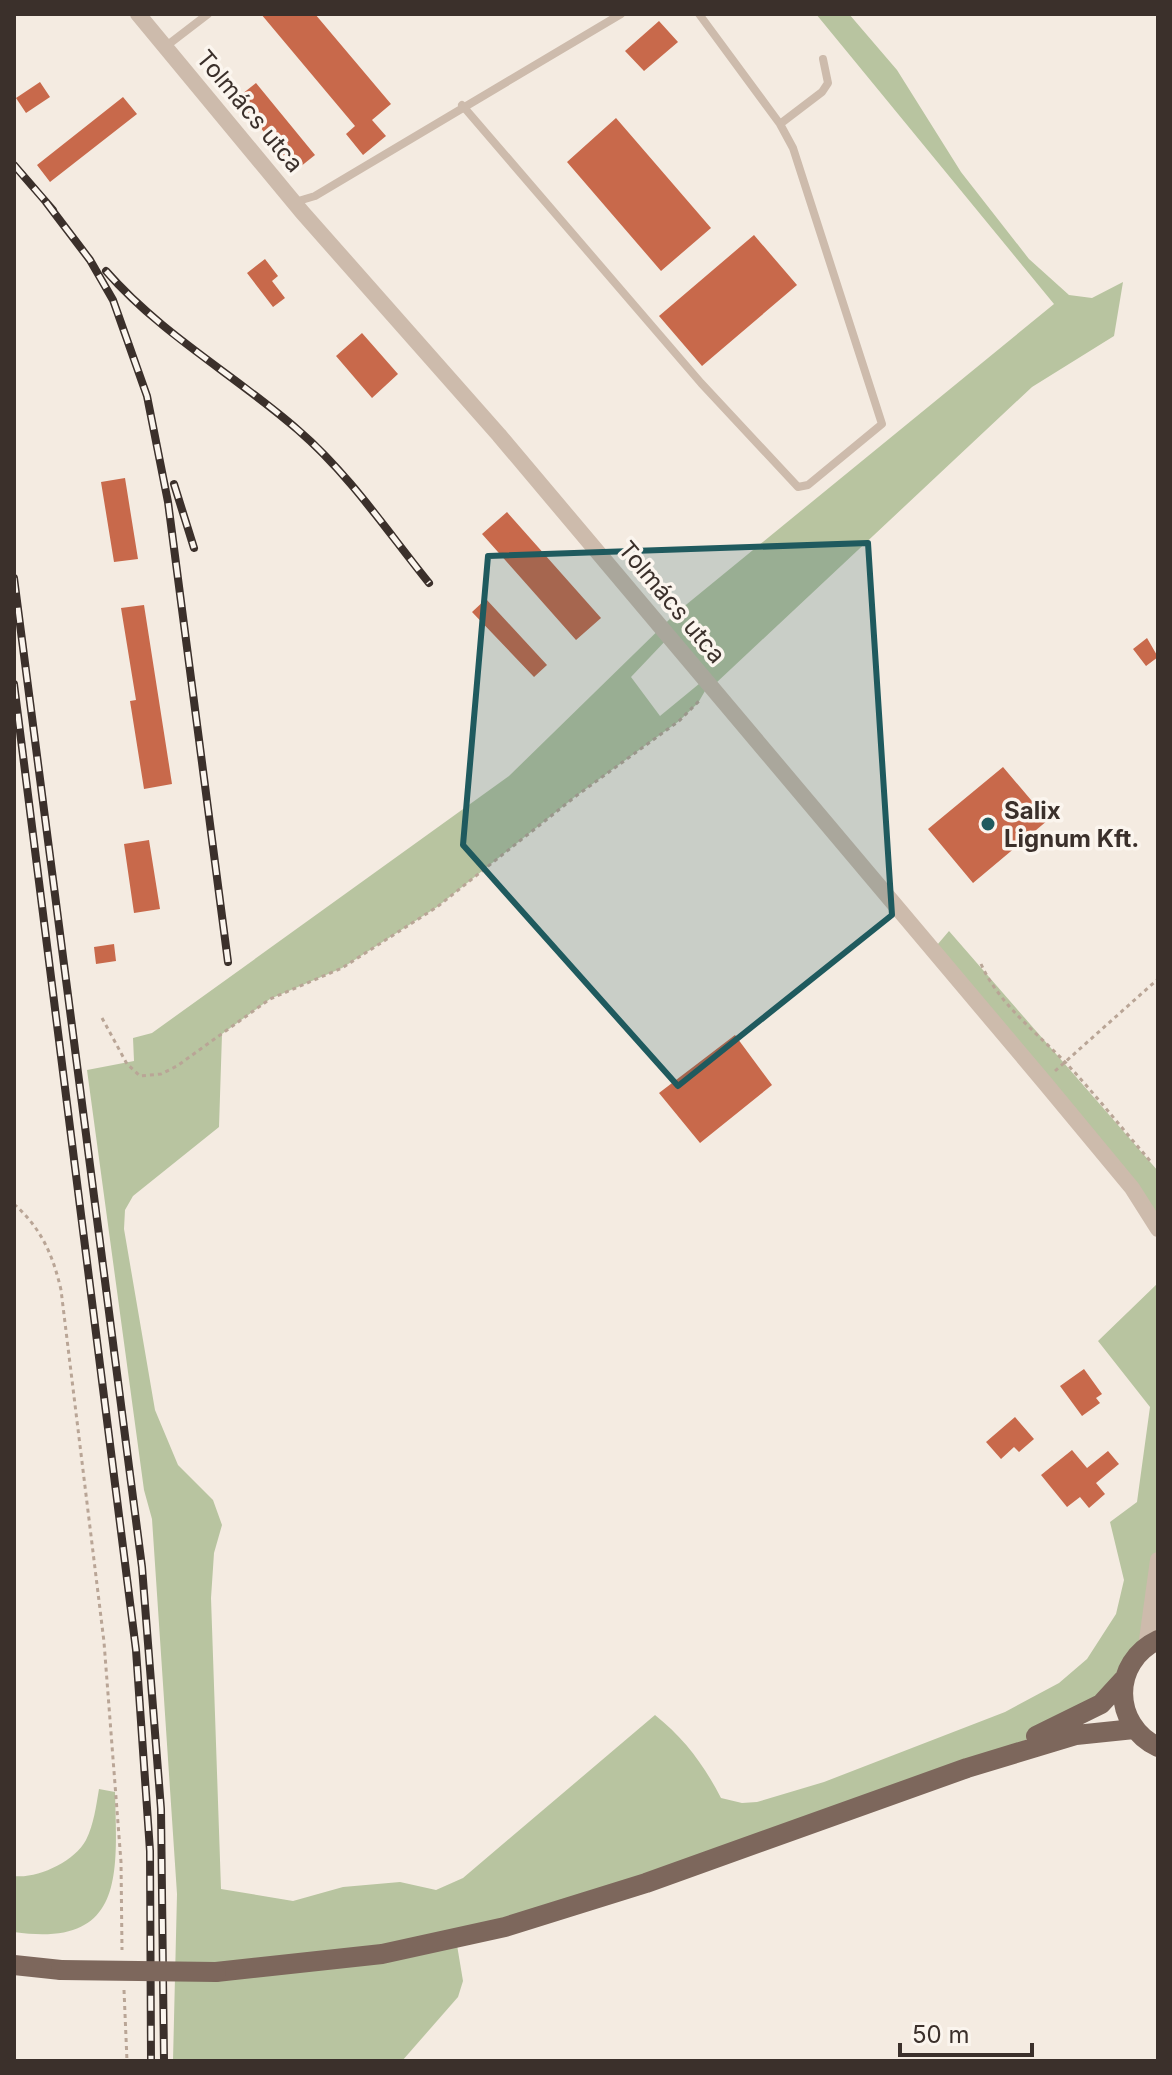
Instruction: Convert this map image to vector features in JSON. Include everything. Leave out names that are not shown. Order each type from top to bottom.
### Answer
[{"type":"main road","points":[[967,1768],[1101,1704],[1123,1680],[1136,1656],[1152,1643]]},
{"type":"main road","points":[[1123,1680],[1122,1700],[1134,1729],[1158,1747]]},
{"type":"main road","points":[[14,1965],[61,1970],[216,1972],[382,1954],[505,1927],[646,1883],[967,1768],[1076,1735],[1134,1729]]},
{"type":"street","name":"Tolmács utca","points":[[138,14],[295,203],[499,435],[1045,1083],[1132,1188],[1158,1229]]},
{"type":"street","points":[[1152,1643],[1158,1560]]},
{"type":"lane","points":[[165,47],[208,14]]},
{"type":"lane","points":[[295,203],[315,196],[462,105],[621,14]]},
{"type":"lane","points":[[462,105],[701,383],[798,487],[808,485],[882,424],[793,148],[780,124],[699,14]]},
{"type":"lane","points":[[780,124],[822,92],[828,83],[823,59]]},
{"type":"path","points":[[102,1018],[127,1064],[140,1076],[161,1074],[177,1066],[270,999],[342,968],[437,907],[576,796],[679,721],[698,703],[710,684]]},
{"type":"path","points":[[981,964],[988,980],[1042,1043],[1064,1062],[1152,1163]]},
{"type":"path","points":[[1045,1083],[1064,1062],[1158,979]]},
{"type":"path","points":[[14,1204],[47,1246],[61,1290],[104,1642],[121,1862],[121,1910]]},
{"type":"highlighted area","points":[[868,543],[892,915],[678,1086],[463,845],[488,556]]},
{"type":"green space","points":[[816,14],[849,14],[897,70],[961,172],[1029,259],[1069,295],[1092,298],[1123,282],[1114,336],[1032,387],[716,683],[709,684],[698,703],[679,721],[576,796],[437,907],[342,968],[270,999],[222,1034],[219,1127],[133,1196],[125,1210],[124,1229],[155,1410],[178,1465],[213,1500],[222,1525],[214,1553],[211,1598],[221,1889],[293,1901],[343,1887],[400,1882],[436,1890],[463,1878],[655,1715],[692,1753],[721,1798],[742,1803],[757,1802],[824,1782],[1005,1712],[1059,1683],[1087,1659],[1116,1614],[1124,1580],[1110,1522],[1137,1502],[1150,1407],[1098,1341],[1158,1283],[1158,1560],[1151,1630],[1101,1704],[967,1768],[456,1939],[463,1981],[458,1997],[402,2061],[173,2061],[177,1894],[152,1519],[144,1490],[87,1070],[134,1061],[133,1038],[152,1033],[509,776],[676,613],[1054,304]],"holes":[[[669,637],[705,679],[660,716],[631,677]]]},
{"type":"green space","points":[[949,931],[1158,1171],[1158,1229],[932,951]]},
{"type":"green space","points":[[99,1789],[115,1792],[116,1851],[107,1899],[95,1917],[77,1929],[50,1934],[14,1932],[14,1876],[44,1872],[64,1862],[80,1848],[91,1828]]},
{"type":"building","points":[[261,14],[315,14],[391,104],[372,120],[386,136],[363,155],[346,134],[355,126]]},
{"type":"building","points":[[659,21],[678,42],[644,71],[625,51]]},
{"type":"building","points":[[40,82],[50,97],[26,113],[16,98]]},
{"type":"building","points":[[256,83],[315,155],[295,171],[237,98]]},
{"type":"building","points":[[123,97],[137,114],[50,182],[37,165]]},
{"type":"building","points":[[616,118],[711,228],[661,271],[567,162]]},
{"type":"building","points":[[754,235],[797,285],[702,366],[659,316]]},
{"type":"building","points":[[265,259],[278,276],[272,281],[285,298],[273,307],[247,273]]},
{"type":"building","points":[[362,333],[398,374],[372,398],[336,356]]},
{"type":"building","points":[[125,478],[138,559],[114,562],[101,482]]},
{"type":"building","points":[[507,512],[601,618],[576,640],[482,534]]},
{"type":"building","points":[[486,599],[547,665],[534,677],[472,612]]},
{"type":"building","points":[[144,605],[172,784],[144,789],[130,701],[136,700],[121,608]]},
{"type":"building","points":[[1147,638],[1158,657],[1146,666],[1133,649]]},
{"type":"building","name":"Salix Lignum Kft.","points":[[1003,767],[1048,820],[973,883],[928,829]]},
{"type":"building","points":[[149,840],[160,909],[134,913],[124,844]]},
{"type":"building","points":[[114,944],[116,961],[96,964],[94,947]]},
{"type":"building","points":[[735,1035],[772,1085],[700,1143],[659,1093]]},
{"type":"building","points":[[1084,1369],[1102,1394],[1096,1398],[1100,1403],[1082,1416],[1060,1386]]},
{"type":"building","points":[[1015,1417],[1034,1439],[1019,1452],[1014,1447],[1001,1459],[986,1442]]},
{"type":"building","points":[[1072,1450],[1087,1468],[1108,1451],[1119,1464],[1096,1483],[1105,1494],[1089,1508],[1080,1497],[1067,1507],[1041,1475]]},
{"type":"railway","points":[[14,165],[53,210]]},
{"type":"railway","points":[[46,202],[90,260],[113,300],[147,396],[168,502],[228,962]]},
{"type":"railway","points":[[106,271],[151,315],[317,447],[351,484],[429,583]]},
{"type":"railway","points":[[174,484],[194,548]]},
{"type":"railway","points":[[14,578],[142,1567],[161,1809],[164,2061]]},
{"type":"railway","points":[[14,684],[136,1650],[150,1851],[151,2061]]},
{"type":"place","name":"Salix Lignum Kft.","points":[[988,824]]}]
